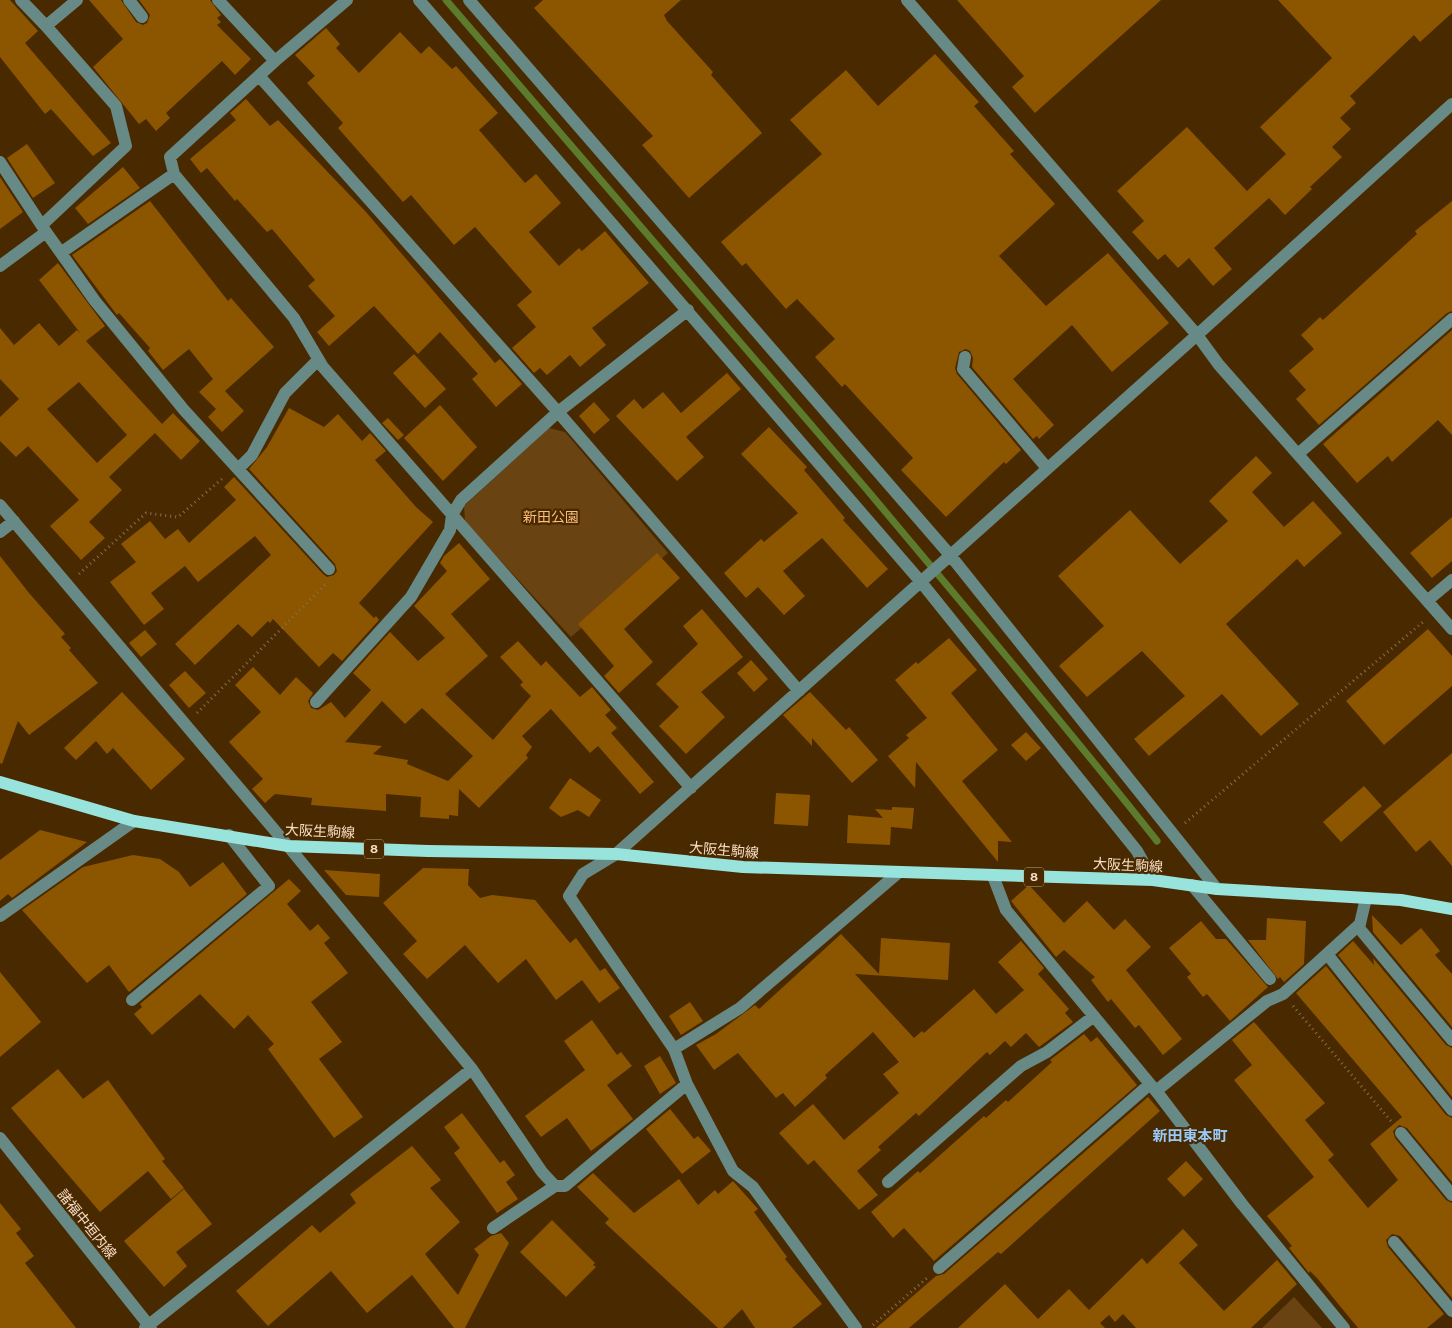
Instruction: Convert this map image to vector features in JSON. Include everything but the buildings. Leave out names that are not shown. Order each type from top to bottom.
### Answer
[{"type":"main road","name":"大阪生駒線","points":[[0,782],[134,820],[288,846],[428,851],[616,854],[743,867],[1153,880],[1217,889],[1401,900],[1452,909]]},
{"type":"street","points":[[0,266],[44,228],[126,146],[116,106],[21,0]]},
{"type":"street","points":[[46,26],[77,0]]},
{"type":"street","points":[[129,0],[142,17]]},
{"type":"street","points":[[218,0],[275,62]]},
{"type":"street","points":[[347,0],[170,157],[174,174],[294,318],[322,367],[691,788]]},
{"type":"street","points":[[419,0],[925,580],[1137,851],[1153,880]]},
{"type":"street","points":[[469,0],[946,559],[1173,832],[1217,889]]},
{"type":"street","points":[[907,0],[1197,335],[1219,364],[1452,628]]},
{"type":"street","points":[[260,77],[558,412],[799,691]]},
{"type":"street","points":[[856,1328],[753,1187],[733,1171],[687,1084],[674,1049],[569,896],[583,874],[616,854],[691,788],[925,580],[946,559],[1452,104]]},
{"type":"street","points":[[0,162],[95,301],[184,410],[330,569]]},
{"type":"street","points":[[62,252],[174,174]]},
{"type":"street","points":[[316,702],[411,598],[450,530],[452,515],[461,500],[558,412],[688,310]]},
{"type":"street","points":[[1298,454],[1452,319]]},
{"type":"street","points":[[965,356],[963,370],[1047,468]]},
{"type":"street","points":[[237,468],[252,455],[285,393],[318,360]]},
{"type":"street","points":[[0,505],[288,846],[472,1068],[542,1172],[555,1186]]},
{"type":"street","points":[[0,532],[14,521]]},
{"type":"street","points":[[1427,601],[1452,580]]},
{"type":"street","points":[[0,916],[134,820]]},
{"type":"street","points":[[132,1000],[269,886],[229,835]]},
{"type":"street","points":[[674,1049],[740,1008],[898,873]]},
{"type":"street","points":[[994,876],[1006,910],[1153,1088],[1242,1204],[1344,1328]]},
{"type":"street","points":[[1192,885],[1270,979]]},
{"type":"street","points":[[1366,898],[1360,928],[1452,1040]]},
{"type":"street","points":[[939,1268],[1153,1088],[1267,1001],[1283,994],[1360,924]]},
{"type":"street","points":[[1328,954],[1452,1110]]},
{"type":"street","points":[[888,1182],[1021,1066],[1047,1052],[1094,1016]]},
{"type":"street","points":[[148,1327],[472,1068]]},
{"type":"street","points":[[493,1228],[555,1186],[565,1186],[687,1084]]},
{"type":"street","points":[[1401,1133],[1452,1196]]},
{"type":"street","name":"諸福中垣内線","points":[[0,1138],[148,1327]]},
{"type":"street","points":[[1394,1242],[1452,1311]]},
{"type":"path","points":[[68,584],[146,513],[178,517],[237,468]]},
{"type":"path","points":[[185,724],[221,692],[330,581],[330,569]]},
{"type":"path","points":[[1173,832],[1428,618]]},
{"type":"path","points":[[1283,994],[1401,1133]]},
{"type":"path","points":[[869,1328],[939,1268]]},
{"type":"green space","name":"新田公園","points":[[549,428],[565,432],[668,553],[571,637],[465,522],[464,506]]},
{"type":"green space","points":[[1294,1297],[1322,1328],[1262,1328]]},
{"type":"waterway","points":[[446,0],[868,491],[1050,709],[1157,841]]},
{"type":"district","name":"新田東本町","points":[[1190,1136]]}]
